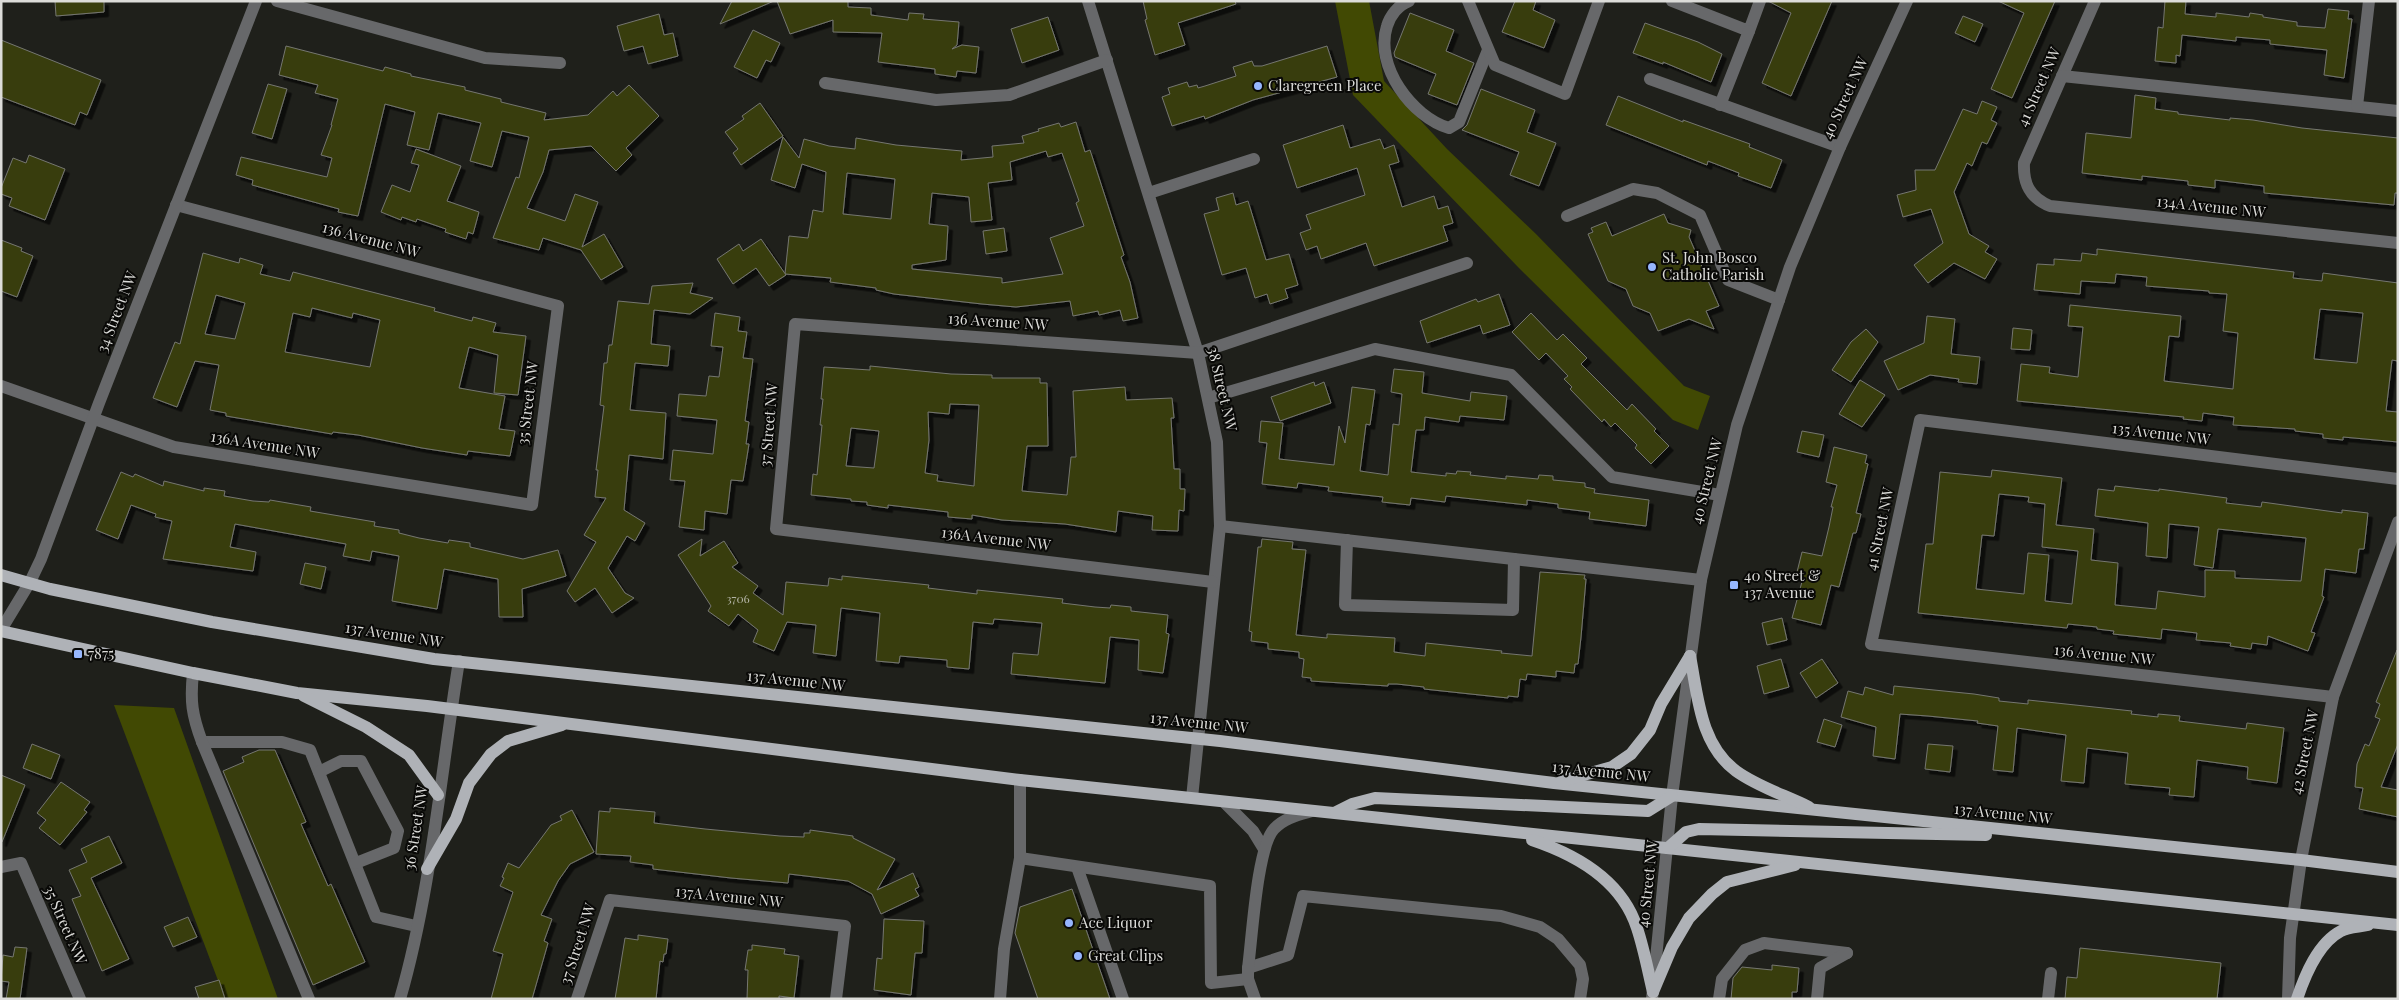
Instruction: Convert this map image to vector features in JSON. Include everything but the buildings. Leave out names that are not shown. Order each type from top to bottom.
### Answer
[{"type":"main road","name":"137 Avenue NW","points":[[1,575],[50,589],[212,622],[459,662],[1197,739],[1554,783],[2301,860],[2398,872]]},
{"type":"main road","points":[[1,630],[193,673],[297,693],[452,709],[1020,780],[2398,925]]},
{"type":"main road","points":[[1554,783],[1612,767],[1631,754],[1650,730],[1661,704],[1690,656]]},
{"type":"main road","points":[[1690,656],[1702,721],[1713,744],[1725,760],[1736,771],[1766,788],[1815,810]]},
{"type":"main road","points":[[297,693],[366,727],[409,755],[438,795]]},
{"type":"main road","points":[[427,869],[456,819],[469,783],[491,754],[508,741],[566,723]]},
{"type":"main road","points":[[1336,812],[1352,804],[1375,798],[1648,811],[1672,796]]},
{"type":"main road","points":[[1668,848],[1686,832],[1699,829],[1978,836],[2019,832]]},
{"type":"main road","points":[[1508,832],[1561,850],[1591,868],[1617,891],[1625,902],[1637,928],[1652,996]]},
{"type":"main road","points":[[1652,996],[1672,947],[1689,918],[1712,894],[1727,882],[1805,863]]},
{"type":"main road","points":[[2297,999],[2304,979],[2328,939],[2343,930],[2380,923]]},
{"type":"street","name":"34 Street NW","points":[[1,630],[30,582],[256,1]]},
{"type":"street","points":[[277,1],[485,58],[560,63]]},
{"type":"street","name":"38 Street NW","points":[[1088,1],[1198,353],[1217,442],[1220,526],[1192,798]]},
{"type":"street","points":[[1409,1],[1390,16],[1384,34],[1384,54],[1389,73],[1402,91],[1421,112],[1437,125],[1449,128],[1459,122],[1488,50]]},
{"type":"street","points":[[1468,1],[1495,65],[1565,94],[1599,1]]},
{"type":"street","points":[[1672,1],[1749,31]]},
{"type":"street","points":[[1720,105],[1760,1]]},
{"type":"street","name":"40 Street NW","points":[[1652,996],[1672,796],[1690,656],[1701,580],[1720,495],[1738,425],[1790,266],[1840,148],[1907,1]]},
{"type":"street","name":"41 Street NW","points":[[2027,189],[2024,181],[2024,163],[2095,1]]},
{"type":"street","points":[[2357,106],[2369,1]]},
{"type":"street","points":[[825,83],[936,100],[1009,95],[1107,60]]},
{"type":"street","points":[[2062,76],[2398,111]]},
{"type":"street","points":[[1650,79],[1840,148]]},
{"type":"street","points":[[1149,193],[1254,159]]},
{"type":"street","points":[[1567,216],[1633,189],[1657,193],[1700,215],[1728,280],[1779,300]]},
{"type":"street","name":"134A Avenue NW","points":[[2027,189],[2040,202],[2050,206],[2398,244]]},
{"type":"street","name":"136 Avenue NW","points":[[176,205],[558,306]]},
{"type":"street","points":[[1198,353],[1467,263]]},
{"type":"street","name":"35 Street NW","points":[[532,505],[558,306]]},
{"type":"street","name":"136 Avenue NW","points":[[795,324],[1198,353]]},
{"type":"street","name":"37 Street NW","points":[[776,528],[795,324]]},
{"type":"street","points":[[1208,398],[1375,349],[1511,375],[1612,477],[1720,495]]},
{"type":"street","name":"136A Avenue NW","points":[[1,386],[174,447],[532,505]]},
{"type":"street","name":"41 Street NW","points":[[1871,644],[1920,420]]},
{"type":"street","name":"135 Avenue NW","points":[[1920,420],[2398,480]]},
{"type":"street","name":"42 Street NW","points":[[2288,999],[2293,913],[2301,860],[2333,697],[2398,522]]},
{"type":"street","points":[[1220,526],[1701,580]]},
{"type":"street","name":"136A Avenue NW","points":[[776,528],[1213,582]]},
{"type":"street","points":[[1347,540],[1345,606],[1513,610],[1514,558]]},
{"type":"street","name":"136 Avenue NW","points":[[1871,644],[2333,697]]},
{"type":"street","name":"36 Street NW","points":[[400,999],[408,971],[427,869],[459,662]]},
{"type":"street","points":[[193,673],[190,700],[193,718],[309,999]]},
{"type":"street","points":[[202,742],[282,742],[310,750],[376,917],[416,926]]},
{"type":"street","points":[[319,772],[341,761],[361,761],[398,831],[394,848],[356,863]]},
{"type":"street","points":[[1000,999],[1004,949],[1020,858],[1020,780]]},
{"type":"street","points":[[1224,802],[1253,831],[1264,849]]},
{"type":"street","points":[[1255,999],[1248,973],[1264,849],[1273,829],[1289,818],[1316,810]]},
{"type":"street","points":[[1020,858],[1210,886],[1211,983],[1248,973],[1288,955],[1303,896],[1501,916],[1540,926],[1558,939],[1580,965],[1583,979],[1580,999]]},
{"type":"street","name":"35 Street NW","points":[[1,867],[21,863],[80,999]]},
{"type":"street","points":[[1077,867],[1123,999]]},
{"type":"street","name":"37 Street NW","points":[[577,999],[610,900]]},
{"type":"street","name":"137A Avenue NW","points":[[610,900],[845,926],[836,999]]},
{"type":"street","points":[[1719,999],[1722,979],[1745,950],[1764,943],[1847,954],[1820,968],[1817,999]]},
{"type":"street","points":[[2048,999],[2051,973]]},
{"type":"green space","points":[[1335,1],[1369,1],[1384,81],[1447,149],[1536,234],[1684,386],[1710,396],[1698,430],[1673,420],[1517,266],[1353,95]]},
{"type":"green space","points":[[114,705],[174,708],[278,999],[225,999]]},
{"type":"place","name":"Claregreen Place","points":[[1258,86]]},
{"type":"place","name":"St. John Bosco Catholic Parish","points":[[1652,267]]},
{"type":"place","name":"40 Street & 137 Avenue","points":[[1734,585]]},
{"type":"place","name":"7875","points":[[78,654]]},
{"type":"place","name":"Ace Liquor","points":[[1069,923]]},
{"type":"place","name":"Great Clips","points":[[1078,956]]}]
